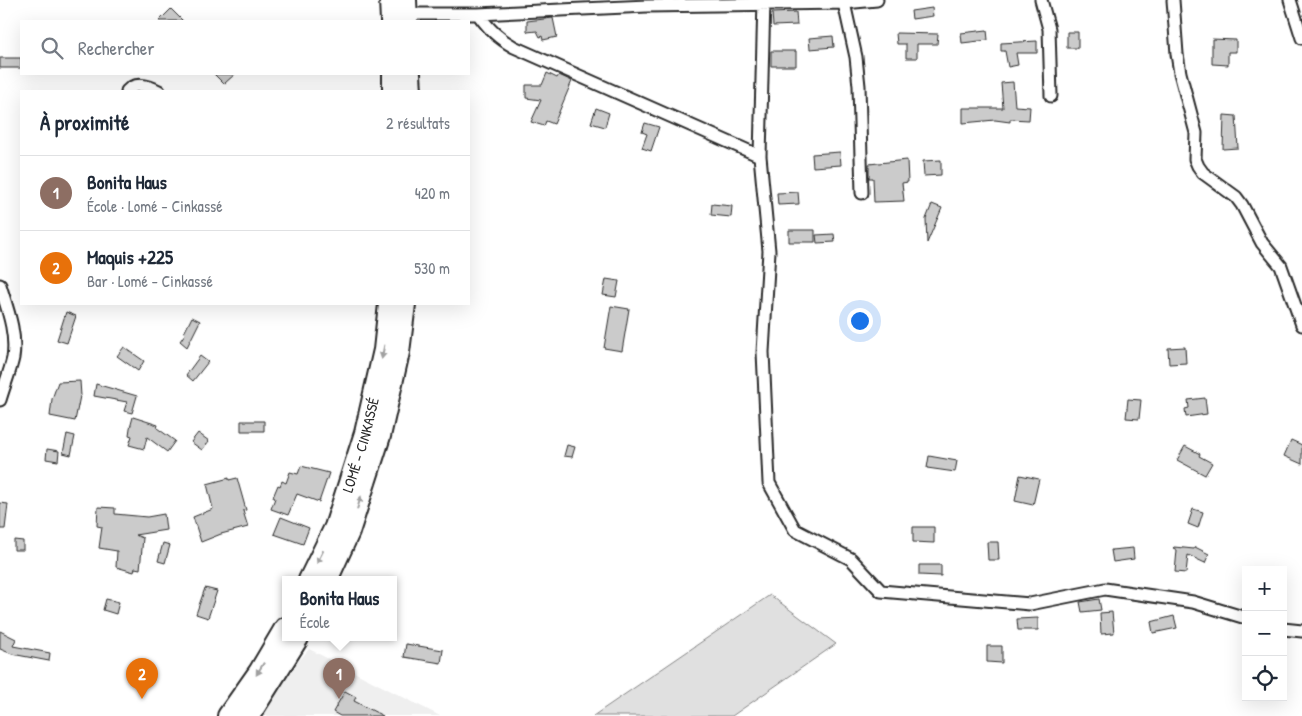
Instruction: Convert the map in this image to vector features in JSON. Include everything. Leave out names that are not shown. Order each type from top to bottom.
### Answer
[{"type":"highway","points":[[390,0],[403,14]]},
{"type":"highway","points":[[393,75],[393,90]]},
{"type":"highway","points":[[410,75],[411,90]]},
{"type":"highway","name":"LOMÉ - CINKASSÉ","points":[[328,576],[342,529],[384,350],[389,305]]},
{"type":"highway","name":"LOMÉ - CINKASSÉ","points":[[312,576],[342,529],[380,436],[398,352],[405,305]]},
{"type":"highway","points":[[228,716],[259,672],[282,633]]},
{"type":"highway","points":[[249,716],[296,641]]},
{"type":"street","points":[[403,14],[478,14],[647,6],[877,0]]},
{"type":"street","points":[[1042,0],[1049,29],[1050,96]]},
{"type":"street","points":[[1173,0],[1180,73],[1196,133],[1195,159],[1203,173],[1236,197],[1262,243],[1282,266],[1302,325]]},
{"type":"street","points":[[1290,0],[1302,38]]},
{"type":"street","points":[[764,2],[760,156],[769,251],[763,352],[768,484],[795,530],[851,559],[881,591],[1030,604],[1105,589],[1193,602],[1242,617]]},
{"type":"street","points":[[844,2],[854,46],[859,86],[862,193]]},
{"type":"street","points":[[478,14],[496,36],[514,47],[760,156]]},
{"type":"street","points":[[128,90],[132,86],[137,85],[156,90]]},
{"type":"street","points":[[0,285],[12,324],[14,339],[13,358],[0,400]]},
{"type":"street","points":[[1287,629],[1302,631]]},
{"type":"shaded area","points":[[770,595],[836,644],[732,716],[593,716]]},
{"type":"shaded area","points":[[309,649],[440,716],[263,716],[281,682]]},
{"type":"building","points":[[932,8],[933,16],[912,19],[911,11]]},
{"type":"building","points":[[171,9],[182,20],[160,20]]},
{"type":"building","points":[[796,12],[797,25],[773,26],[772,13]]},
{"type":"building","points":[[553,18],[557,37],[543,40],[537,31],[527,32],[527,21]]},
{"type":"building","points":[[987,30],[988,40],[962,43],[961,33]]},
{"type":"building","points":[[1067,32],[1078,32],[1078,48],[1067,48]]},
{"type":"building","points":[[896,33],[938,34],[937,44],[917,44],[917,58],[906,58],[906,44],[897,44]]},
{"type":"building","points":[[833,36],[834,47],[810,49],[809,38]]},
{"type":"building","points":[[1212,39],[1236,40],[1236,52],[1228,52],[1228,65],[1212,64]]},
{"type":"building","points":[[1037,41],[1037,53],[1016,53],[1018,65],[1008,67],[1005,51],[1001,51],[1001,43]]},
{"type":"building","points":[[771,51],[796,51],[796,66],[771,66]]},
{"type":"building","points":[[0,58],[20,58],[20,68],[0,68]]},
{"type":"building","points":[[547,73],[557,78],[559,75],[572,81],[554,124],[546,121],[544,126],[531,122],[541,100],[526,98],[526,85],[542,85]]},
{"type":"building","points":[[215,75],[234,75],[224,84]]},
{"type":"building","points":[[1013,82],[1015,106],[1030,107],[1029,120],[1010,119],[1010,122],[995,120],[963,123],[963,108],[1003,108],[1001,83]]},
{"type":"building","points":[[596,108],[609,113],[605,127],[591,123]]},
{"type":"building","points":[[1224,115],[1236,116],[1238,148],[1223,149]]},
{"type":"building","points":[[645,123],[659,127],[651,151],[642,148],[647,134],[642,132]]},
{"type":"building","points":[[840,152],[841,165],[813,167],[812,154]]},
{"type":"building","points":[[907,160],[908,182],[902,183],[904,201],[874,202],[873,178],[869,178],[869,164]]},
{"type":"building","points":[[941,160],[941,175],[924,176],[923,161]]},
{"type":"building","points":[[798,192],[799,204],[778,205],[777,193]]},
{"type":"building","points":[[712,204],[732,206],[731,217],[711,215]]},
{"type":"building","points":[[932,204],[942,208],[927,243],[926,219]]},
{"type":"building","points":[[789,230],[815,230],[815,242],[789,242]]},
{"type":"building","points":[[834,234],[835,242],[817,243],[816,235]]},
{"type":"building","points":[[606,279],[619,281],[616,297],[603,295]]},
{"type":"building","points":[[611,306],[629,309],[622,351],[604,348]]},
{"type":"building","points":[[66,312],[76,316],[67,343],[57,340]]},
{"type":"building","points":[[192,317],[200,321],[187,347],[180,341]]},
{"type":"building","points":[[124,347],[144,361],[138,371],[117,356]]},
{"type":"building","points":[[1185,347],[1186,363],[1169,364],[1168,348]]},
{"type":"building","points":[[200,356],[208,362],[193,381],[186,375]]},
{"type":"building","points":[[80,381],[81,396],[75,421],[50,416],[52,399],[58,382]]},
{"type":"building","points":[[96,384],[137,396],[132,413],[124,411],[127,402],[94,396]]},
{"type":"building","points":[[1205,398],[1207,414],[1186,417],[1185,409],[1189,408],[1188,400]]},
{"type":"building","points":[[1128,399],[1141,400],[1139,419],[1126,418]]},
{"type":"building","points":[[133,417],[158,425],[157,428],[175,441],[167,452],[147,437],[144,449],[129,445],[132,436],[129,435]]},
{"type":"building","points":[[241,421],[264,421],[264,431],[241,431]]},
{"type":"building","points":[[198,433],[209,441],[202,450],[191,442]]},
{"type":"building","points":[[67,434],[75,436],[71,455],[63,453]]},
{"type":"building","points":[[1291,440],[1302,445],[1302,464],[1284,456]]},
{"type":"building","points":[[567,445],[575,447],[572,457],[564,456]]},
{"type":"building","points":[[1185,446],[1212,463],[1205,475],[1177,460]]},
{"type":"building","points":[[47,449],[59,451],[58,461],[46,459]]},
{"type":"building","points":[[929,456],[957,461],[955,472],[927,468]]},
{"type":"building","points":[[301,466],[329,473],[319,502],[297,494],[288,515],[271,509],[278,485],[280,486],[282,481],[286,483],[290,472],[298,474]]},
{"type":"building","points":[[1020,475],[1039,479],[1033,505],[1015,501]]},
{"type":"building","points":[[229,478],[229,480],[237,478],[246,510],[243,511],[248,527],[221,534],[201,542],[193,517],[213,509],[207,484]]},
{"type":"building","points":[[0,503],[8,504],[5,529],[0,529]]},
{"type":"building","points":[[98,507],[115,508],[115,514],[147,517],[164,514],[166,530],[135,535],[143,538],[140,569],[135,568],[134,572],[116,567],[117,551],[99,548],[102,527],[97,526]]},
{"type":"building","points":[[1193,509],[1203,512],[1198,528],[1188,524]]},
{"type":"building","points":[[281,517],[309,528],[303,544],[274,534]]},
{"type":"building","points":[[913,527],[934,527],[934,543],[913,542]]},
{"type":"building","points":[[14,540],[23,541],[23,550],[14,550]]},
{"type":"building","points":[[987,542],[998,542],[999,560],[988,560]]},
{"type":"building","points":[[163,543],[170,545],[165,563],[158,561]]},
{"type":"building","points":[[1174,547],[1194,549],[1195,547],[1209,554],[1205,563],[1188,555],[1186,573],[1175,572],[1177,550]]},
{"type":"building","points":[[1133,548],[1134,559],[1113,562],[1111,550]]},
{"type":"building","points":[[919,565],[941,565],[941,576],[919,575]]},
{"type":"building","points":[[205,588],[217,591],[208,618],[196,614]]},
{"type":"building","points":[[106,599],[119,602],[116,614],[103,610]]},
{"type":"building","points":[[1099,599],[1101,610],[1082,612],[1080,602]]},
{"type":"building","points":[[1112,612],[1114,633],[1101,634],[1100,613]]},
{"type":"building","points":[[1174,616],[1177,628],[1153,633],[1151,622]]},
{"type":"building","points":[[1038,618],[1038,630],[1018,630],[1017,619]]},
{"type":"building","points":[[0,631],[16,639],[13,646],[50,653],[49,661],[12,654],[0,649]]},
{"type":"building","points":[[406,644],[443,650],[441,663],[404,657]]},
{"type":"building","points":[[987,646],[1002,646],[1002,663],[987,662]]},
{"type":"building","points":[[345,691],[356,697],[354,701],[383,716],[340,716],[333,712]]},
{"type":"place","name":"Maquis +225","points":[[142,699]]},
{"type":"place","name":"Bonita Haus","points":[[339,699]]}]
